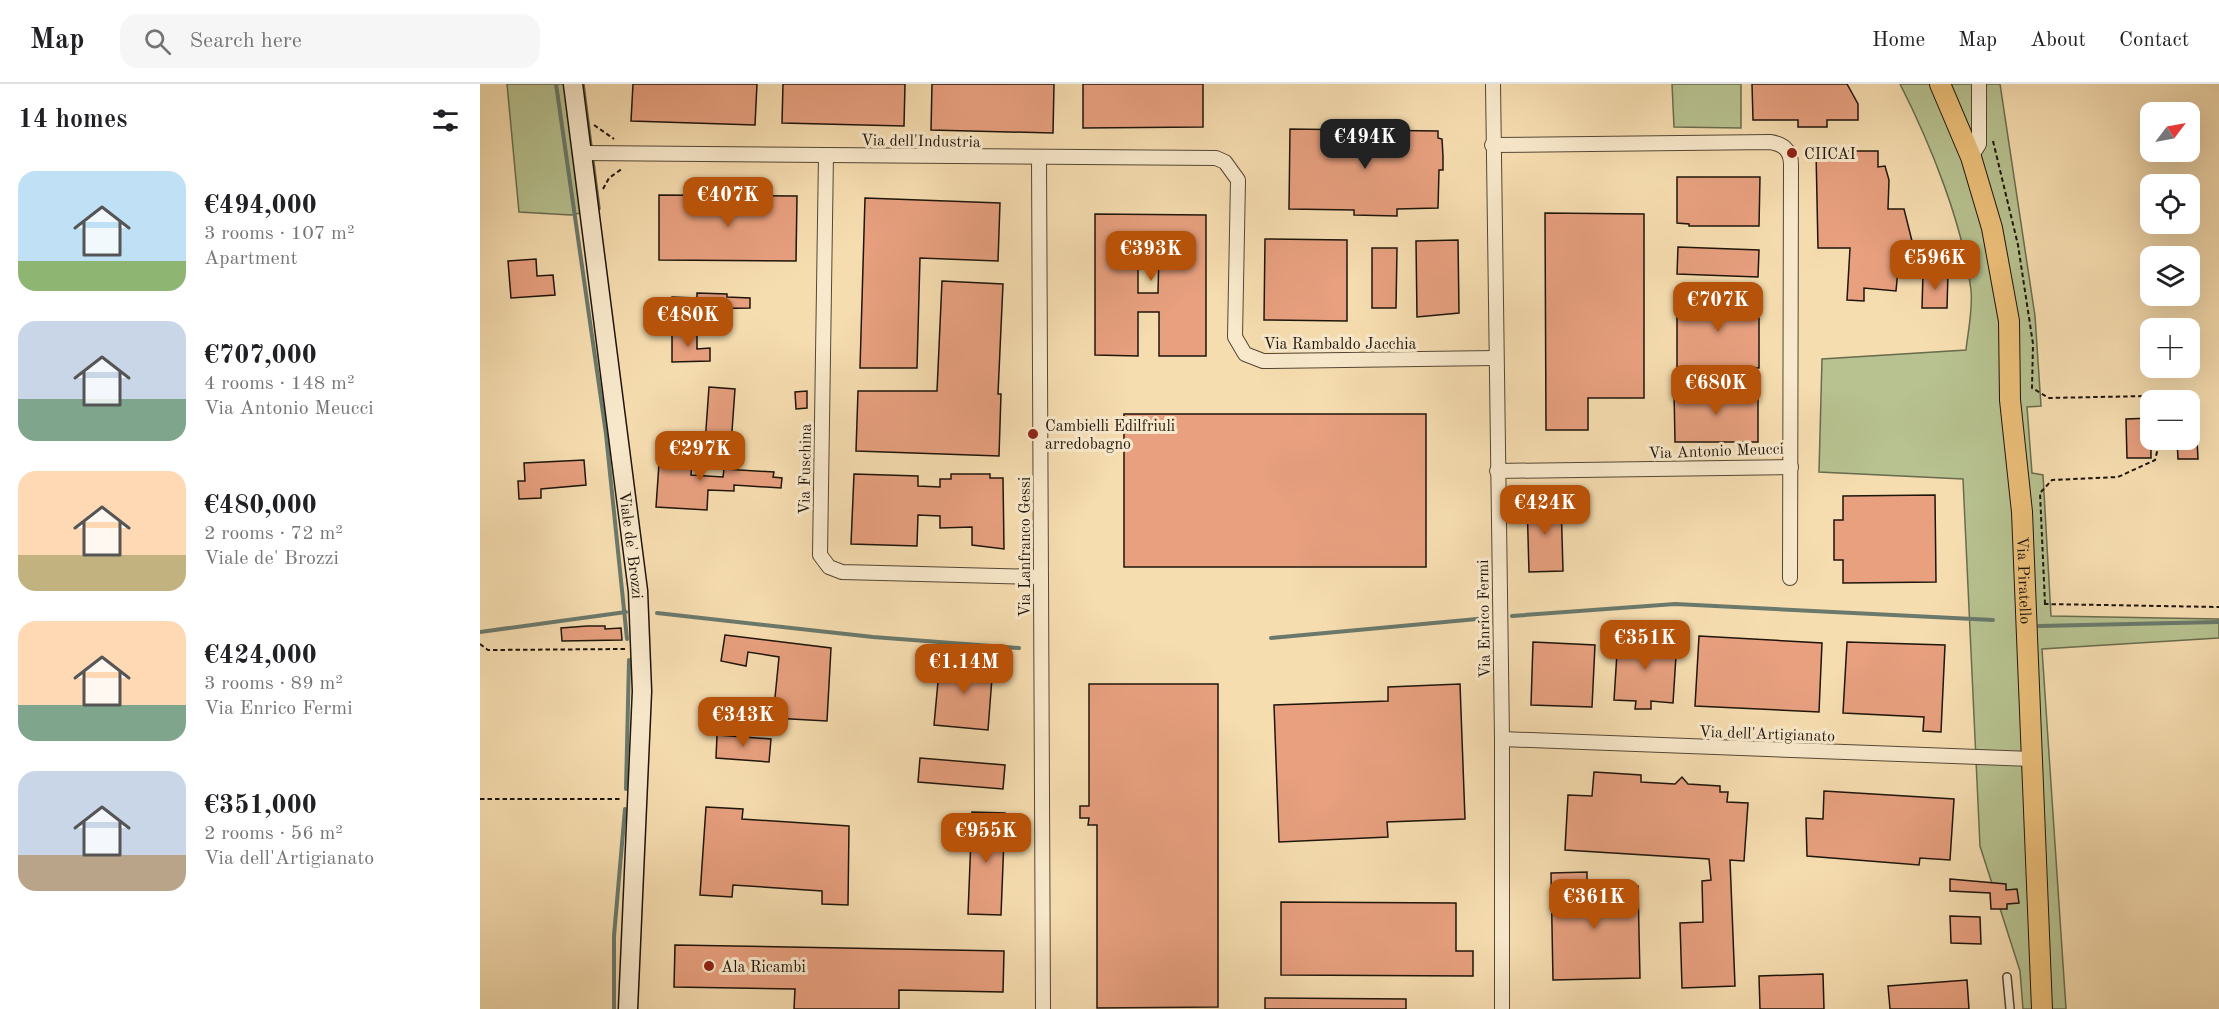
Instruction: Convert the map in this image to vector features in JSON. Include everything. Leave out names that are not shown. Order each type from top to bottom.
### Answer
[{"type":"main road","name":"Via Piratello","points":[[1940,84],[1971,158],[1992,228],[2009,321],[2010,400],[2035,604],[2032,759],[2042,1009]]},
{"type":"street","name":"Viale de' Brozzi","points":[[573,84],[638,591],[642,691],[628,1009]]},
{"type":"street","name":"Via Enrico Fermi","points":[[1492,84],[1502,739],[1502,1009]]},
{"type":"street","points":[[1971,158],[1979,144],[1979,84]]},
{"type":"street","name":"Via Antonio Meucci","points":[[1492,145],[1770,142],[1783,146],[1791,158],[1791,467],[1497,471]]},
{"type":"street","name":"Via dell'Industria","points":[[583,153],[1039,158],[1205,156],[1225,162],[1238,180],[1239,190]]},
{"type":"street","name":"Via Fuschina","points":[[826,155],[820,555],[829,567],[843,572],[1041,577]]},
{"type":"street","name":"Via Lanfranco Gessi","points":[[1039,158],[1043,1009]]},
{"type":"street","name":"Via Rambaldo Jacchia","points":[[1239,190],[1235,337],[1245,354],[1263,361],[1495,358]]},
{"type":"street","points":[[1790,578],[1791,467]]},
{"type":"street","name":"Via dell'Artigianato","points":[[1502,739],[2032,759]]},
{"type":"lane","points":[[2007,976],[2010,1009]]},
{"type":"path","points":[[1992,135],[2018,245],[2033,344],[2032,388],[2049,399],[2140,396]]},
{"type":"path","points":[[2158,450],[2155,460],[2118,477],[2052,480],[2040,493],[2035,604],[2219,607]]},
{"type":"path","points":[[480,644],[488,650],[641,649]]},
{"type":"path","points":[[480,799],[637,799]]},
{"type":"green space","points":[[507,84],[584,84],[600,209],[571,215],[519,212]]},
{"type":"green space","points":[[1672,84],[1741,84],[1741,128],[1674,127]]},
{"type":"green space","points":[[1900,84],[2000,84],[2035,316],[2041,406],[2027,407],[2032,473],[2043,475],[2051,616],[2219,619],[2219,638],[2042,649],[2066,1009],[2023,1009],[2020,971],[1980,846],[1963,479],[1819,472],[1822,359],[1966,350],[1971,312],[1971,290],[1961,238],[1934,158]]},
{"type":"building","points":[[633,84],[757,84],[755,125],[631,121]]},
{"type":"building","points":[[783,84],[905,84],[904,126],[782,123]]},
{"type":"building","points":[[932,84],[1054,84],[1053,133],[931,130]]},
{"type":"building","points":[[1083,84],[1203,84],[1203,127],[1083,128]]},
{"type":"building","points":[[1752,84],[1847,84],[1858,104],[1858,120],[1827,120],[1827,127],[1798,127],[1798,120],[1753,120]]},
{"type":"building","points":[[1290,129],[1438,131],[1438,138],[1442,139],[1443,170],[1439,170],[1438,208],[1397,209],[1397,216],[1354,215],[1354,210],[1289,209]]},
{"type":"building","points":[[1816,151],[1878,151],[1878,167],[1885,166],[1889,180],[1888,209],[1904,209],[1914,249],[1900,249],[1896,291],[1864,288],[1864,301],[1847,300],[1850,248],[1818,248]]},
{"type":"building","points":[[1677,177],[1760,177],[1759,226],[1689,226],[1689,224],[1677,223]]},
{"type":"building","points":[[659,195],[797,196],[796,261],[659,260]]},
{"type":"building","points":[[865,198],[1000,203],[998,261],[920,258],[917,368],[860,368]]},
{"type":"building","points":[[1545,213],[1644,214],[1644,398],[1588,398],[1588,430],[1546,430]]},
{"type":"building","points":[[1095,214],[1206,215],[1206,356],[1159,356],[1159,312],[1138,312],[1138,356],[1095,355]],"holes":[[[1138,249],[1159,249],[1158,293],[1138,293]]]},
{"type":"building","points":[[1265,239],[1347,240],[1347,321],[1264,320]]},
{"type":"building","points":[[1458,240],[1459,313],[1417,317],[1416,241]]},
{"type":"building","points":[[1678,247],[1759,250],[1758,277],[1677,274]]},
{"type":"building","points":[[1372,248],[1397,248],[1396,308],[1372,308]]},
{"type":"building","points":[[536,259],[537,276],[553,275],[555,295],[511,298],[508,261]]},
{"type":"building","points":[[1923,273],[1948,273],[1947,308],[1922,308]]},
{"type":"building","points":[[942,281],[1003,284],[998,394],[1001,394],[999,456],[856,451],[858,391],[937,391]]},
{"type":"building","points":[[697,293],[727,294],[727,297],[750,298],[750,308],[687,309],[687,312],[672,312],[672,297],[697,298]]},
{"type":"building","points":[[1677,297],[1759,298],[1759,368],[1677,367]]},
{"type":"building","points":[[672,332],[697,332],[697,349],[710,348],[710,361],[672,362]]},
{"type":"building","points":[[709,387],[735,389],[731,445],[705,443]]},
{"type":"building","points":[[807,391],[807,408],[796,409],[795,392]]},
{"type":"building","points":[[1674,391],[1758,391],[1758,442],[1675,442]]},
{"type":"building","points":[[1124,414],[1426,414],[1426,567],[1124,567]]},
{"type":"building","points":[[2140,418],[2140,450],[2151,450],[2151,458],[2127,458],[2126,419]]},
{"type":"building","points":[[660,449],[693,451],[691,475],[723,477],[724,469],[774,472],[773,477],[782,478],[781,488],[734,485],[734,491],[708,490],[707,510],[656,507]]},
{"type":"building","points":[[2178,450],[2198,450],[2198,459],[2178,459]]},
{"type":"building","points":[[584,460],[586,485],[541,489],[541,498],[519,499],[518,481],[525,481],[524,463]]},
{"type":"building","points":[[854,474],[918,476],[918,486],[940,487],[940,479],[951,479],[951,474],[990,474],[990,478],[1003,478],[1004,549],[972,545],[972,527],[940,528],[940,516],[918,515],[917,546],[851,544]]},
{"type":"building","points":[[1935,495],[1936,582],[1843,583],[1843,560],[1834,560],[1834,520],[1843,520],[1843,496]]},
{"type":"building","points":[[1561,500],[1563,571],[1529,572],[1527,501]]},
{"type":"building","points":[[605,626],[605,629],[621,628],[622,640],[562,641],[561,628]]},
{"type":"building","points":[[725,635],[831,648],[827,721],[773,718],[779,657],[748,652],[746,666],[721,661]]},
{"type":"building","points":[[1699,636],[1822,643],[1819,712],[1695,706]]},
{"type":"building","points":[[1618,637],[1677,640],[1673,703],[1651,701],[1651,709],[1635,709],[1636,701],[1614,700]]},
{"type":"building","points":[[1533,642],[1595,645],[1592,707],[1531,705]]},
{"type":"building","points":[[1847,642],[1945,645],[1941,732],[1923,731],[1924,717],[1843,713]]},
{"type":"building","points":[[940,660],[993,665],[988,730],[934,725]]},
{"type":"building","points":[[1089,684],[1218,684],[1218,1007],[1097,1008],[1097,825],[1088,825],[1089,818],[1080,818],[1080,806],[1089,806]]},
{"type":"building","points":[[1460,684],[1465,819],[1387,822],[1388,837],[1279,842],[1274,705],[1388,701],[1388,687]]},
{"type":"building","points":[[717,735],[771,739],[769,762],[716,758]]},
{"type":"building","points":[[920,758],[1005,765],[1003,789],[918,782]]},
{"type":"building","points":[[1594,772],[1641,775],[1641,782],[1675,784],[1682,777],[1688,784],[1720,786],[1720,792],[1728,792],[1727,802],[1748,803],[1744,861],[1730,860],[1735,986],[1682,988],[1680,923],[1703,922],[1702,881],[1711,880],[1709,859],[1565,850],[1568,795],[1592,796]]},
{"type":"building","points":[[1824,791],[1954,799],[1950,860],[1920,858],[1919,865],[1807,856],[1806,818],[1823,819]]},
{"type":"building","points":[[706,807],[743,809],[742,819],[849,826],[848,905],[822,904],[822,891],[733,885],[732,897],[700,895]]},
{"type":"building","points":[[972,812],[1005,813],[1001,915],[968,914]]},
{"type":"building","points":[[1587,872],[1587,887],[1638,886],[1640,978],[1553,980],[1551,873]]},
{"type":"building","points":[[1950,879],[2006,884],[2006,890],[2017,889],[2019,903],[2007,904],[2007,909],[1991,909],[1990,893],[1950,891]]},
{"type":"building","points":[[1281,902],[1456,903],[1456,951],[1473,951],[1473,976],[1281,975]]},
{"type":"building","points":[[1950,916],[1980,917],[1981,944],[1951,943]]},
{"type":"building","points":[[675,945],[1004,951],[1003,992],[899,990],[899,1009],[794,1009],[795,989],[674,987]]},
{"type":"building","points":[[1823,974],[1824,1009],[1760,1009],[1759,976]]},
{"type":"building","points":[[1967,980],[1969,1009],[1890,1009],[1888,986]]},
{"type":"building","points":[[1265,998],[1406,999],[1406,1009],[1265,1009]]},
{"type":"waterway","points":[[556,84],[606,434],[627,639]]},
{"type":"waterway","points":[[1512,616],[1675,604],[1993,620]]},
{"type":"waterway","points":[[480,632],[626,612]]},
{"type":"waterway","points":[[657,613],[873,637],[1019,648]]},
{"type":"waterway","points":[[1271,638],[1488,618]]},
{"type":"waterway","points":[[2039,626],[2219,622]]},
{"type":"waterway","points":[[626,789],[629,660]]},
{"type":"waterway","points":[[614,1009],[614,936],[625,809]]},
{"type":"place","name":"CIICAI","points":[[1792,153]]},
{"type":"place","name":"Cambielli Edilfriuli arredobagno","points":[[1033,434]]},
{"type":"place","name":"Ala Ricambi","points":[[709,966]]}]
